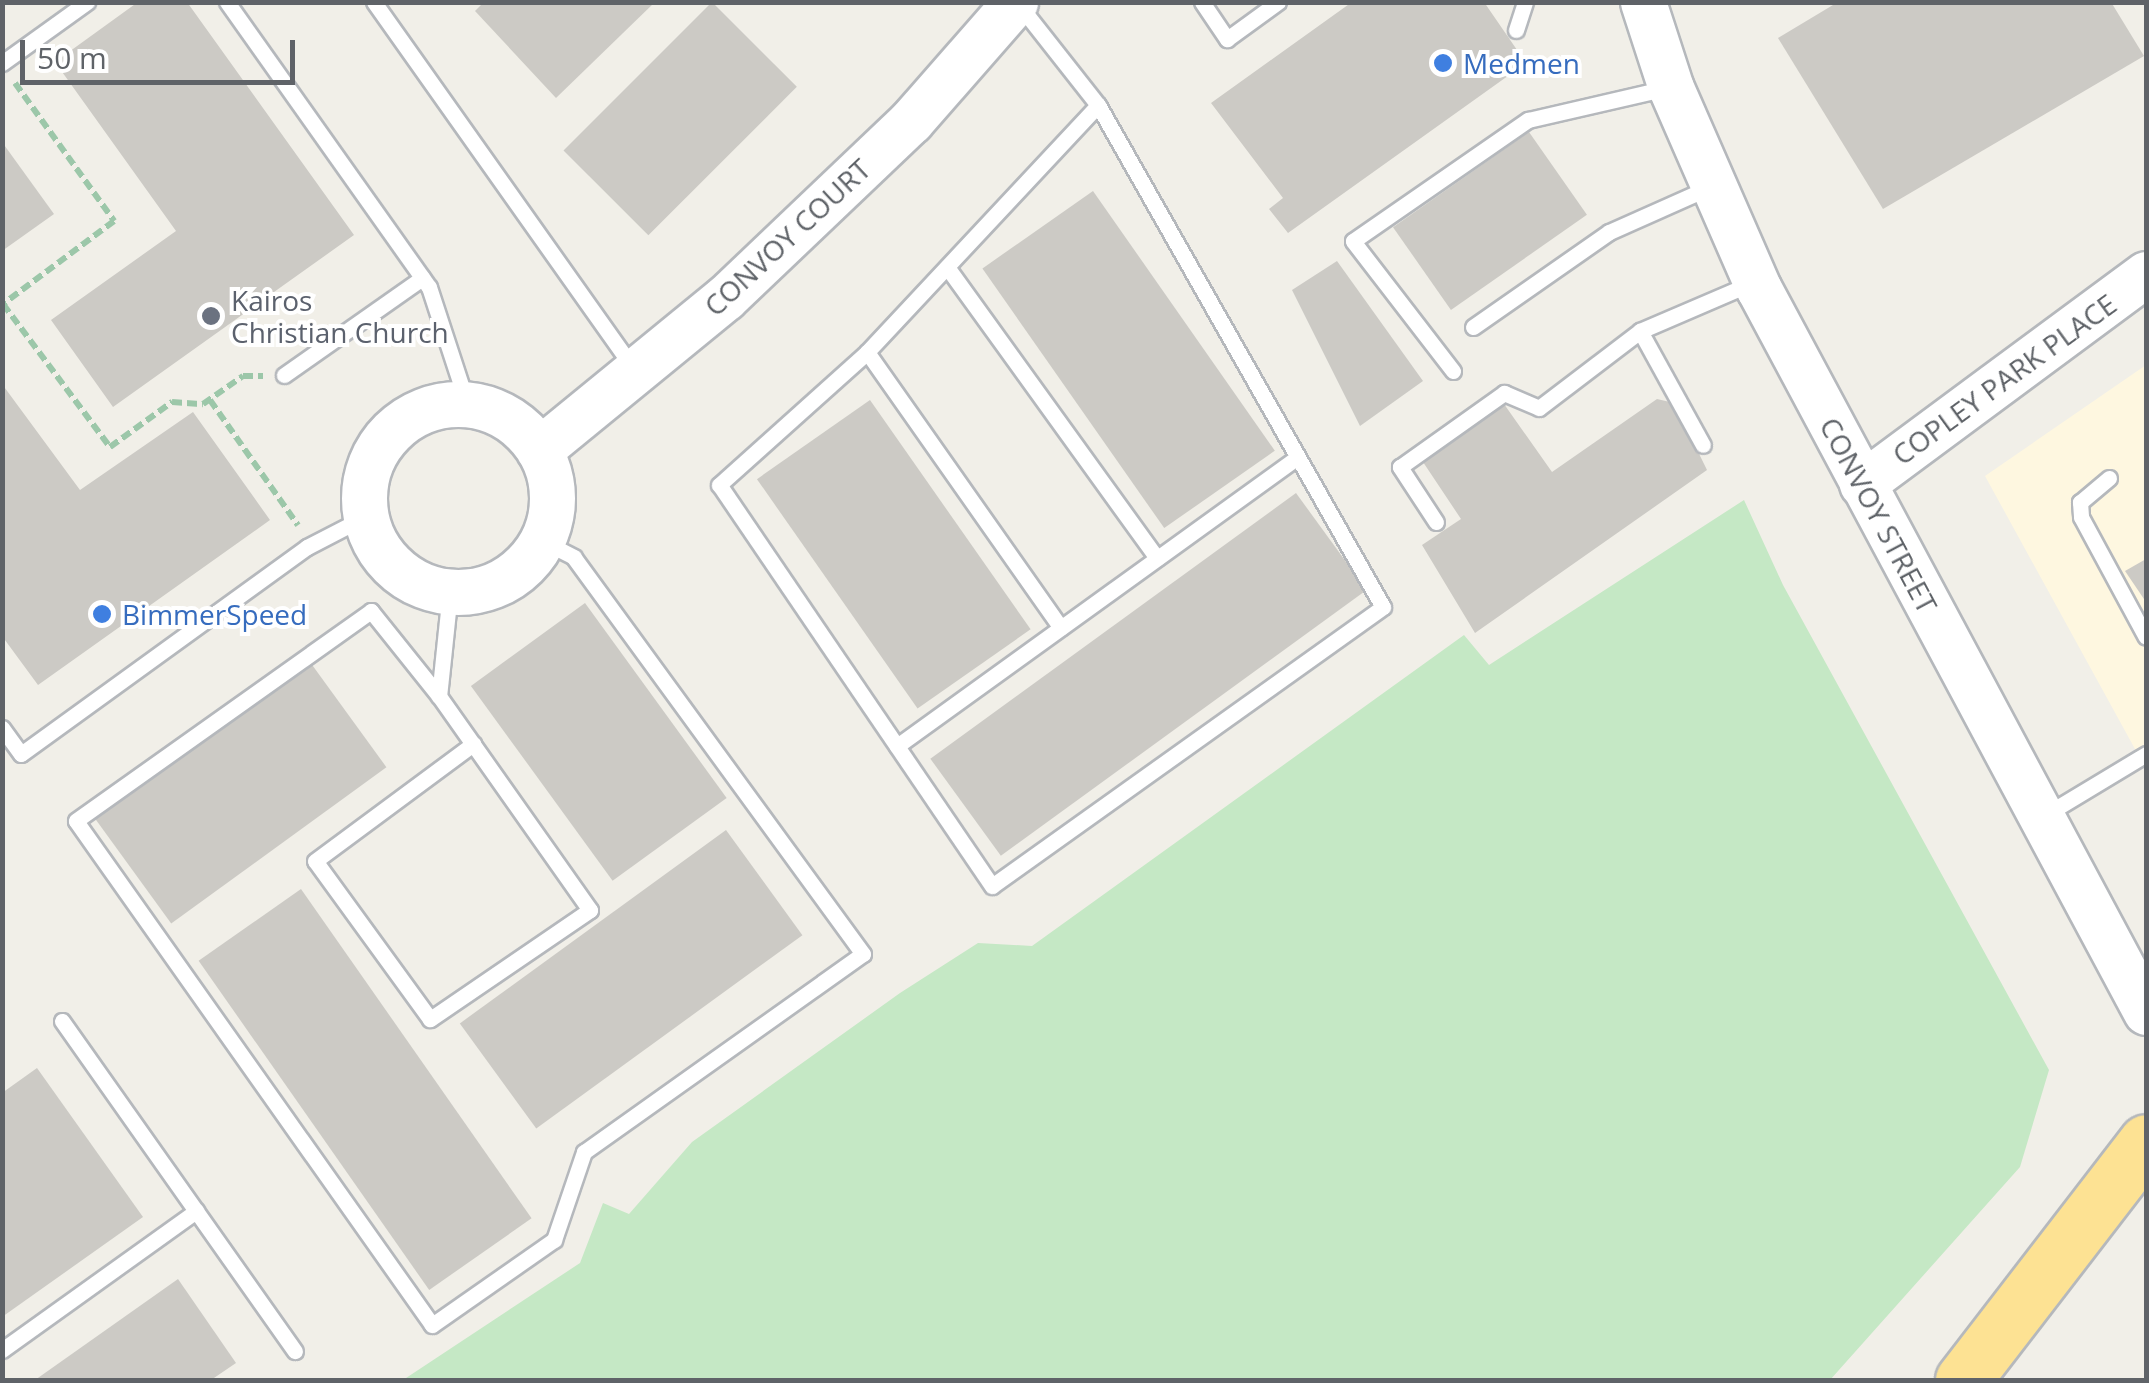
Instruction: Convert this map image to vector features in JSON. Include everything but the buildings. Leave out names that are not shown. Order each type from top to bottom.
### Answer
[{"type":"highway","points":[[1964,1380],[2146,1142]]},
{"type":"main road","name":"CONVOY COURT","points":[[539,450],[726,298],[911,121],[1016,2]]},
{"type":"main road","name":"CONVOY STREET","points":[[1643,2],[1670,88],[1756,282],[2146,1012]]},
{"type":"main road","name":"COPLEY PARK PLACE","points":[[1862,484],[2146,274]]},
{"type":"main road","points":[[466,403],[503,415],[539,450],[551,494],[542,540],[504,580],[450,592],[394,569],[364,517],[364,484],[374,453],[395,428],[422,410],[466,403]]},
{"type":"lane","points":[[2,64],[87,2]]},
{"type":"lane","points":[[226,2],[422,278],[466,403]]},
{"type":"lane","points":[[374,2],[636,371]]},
{"type":"lane","points":[[1016,2],[1098,105],[1383,607],[992,886],[719,485],[866,352],[1098,105]]},
{"type":"lane","points":[[1202,2],[1227,40],[1278,2]]},
{"type":"lane","points":[[1516,30],[1525,2]]},
{"type":"lane","points":[[1452,371],[1353,242],[1528,120],[1670,88]]},
{"type":"lane","points":[[1473,327],[1609,232],[1713,185]]},
{"type":"lane","points":[[947,267],[1157,558]]},
{"type":"lane","points":[[284,375],[422,278]]},
{"type":"lane","points":[[1436,522],[1400,467],[1504,393],[1539,408],[1640,331],[1756,282]]},
{"type":"lane","points":[[1640,331],[1703,445]]},
{"type":"lane","points":[[866,352],[1061,628]]},
{"type":"lane","points":[[897,746],[1298,457]]},
{"type":"lane","points":[[2108,478],[2080,502],[2082,517],[2146,636]]},
{"type":"lane","points":[[2,728],[20,754],[312,545],[364,517]]},
{"type":"lane","points":[[473,744],[314,861],[430,1019],[590,910],[473,744],[439,696],[371,611],[76,821],[432,1324],[554,1240],[584,1152],[863,954],[574,557],[542,540]]},
{"type":"lane","points":[[439,696],[450,592]]},
{"type":"lane","points":[[2041,817],[2146,754]]},
{"type":"lane","points":[[62,1022],[294,1351]]},
{"type":"lane","points":[[2,1350],[196,1211]]},
{"type":"path","points":[[2,64],[114,222],[4,304],[110,447],[172,402],[210,400],[243,376],[284,375]]},
{"type":"path","points":[[210,400],[312,545]]},
{"type":"shaded area","points":[[2146,365],[2146,769],[1985,476]]},
{"type":"green space","points":[[1744,500],[1783,585],[2049,1070],[2020,1167],[1830,1380],[403,1380],[580,1263],[603,1203],[629,1214],[692,1142],[900,993],[978,943],[1032,946],[1464,635],[1489,665]]},
{"type":"place","name":"Medmen","points":[[1443,63]]},
{"type":"place","name":"Kairos Christian Church","points":[[211,316]]},
{"type":"place","name":"BimmerSpeed","points":[[102,614]]}]
